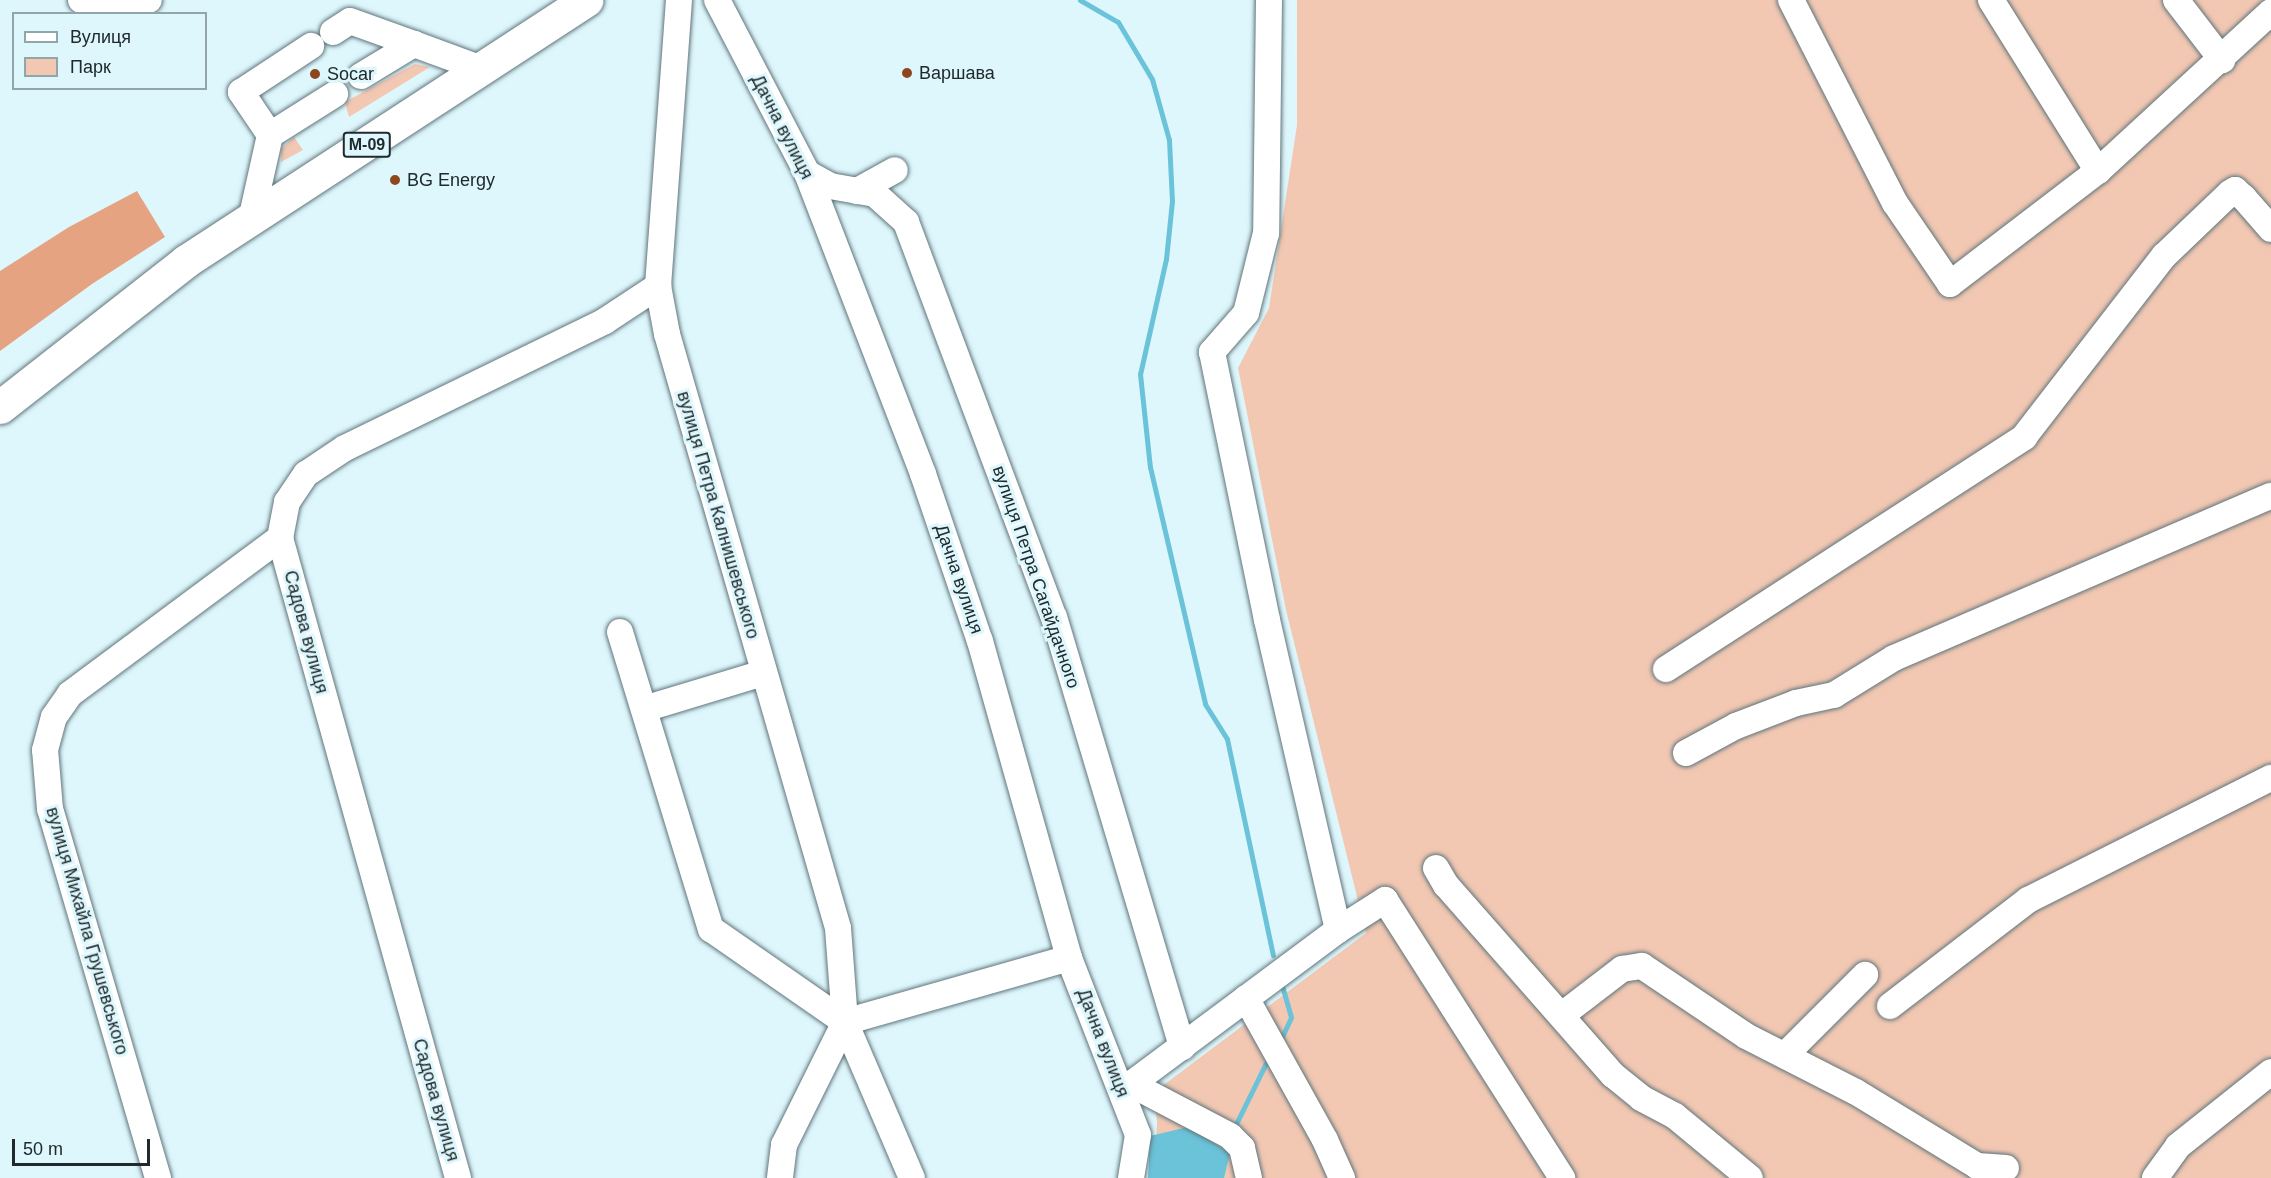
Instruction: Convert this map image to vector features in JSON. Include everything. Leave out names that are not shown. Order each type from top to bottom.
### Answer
[{"type":"highway","name":"М-09","points":[[0,407],[186,261],[586,0]]},
{"type":"street","points":[[81,0],[109,5],[149,0]]},
{"type":"street","name":"вулиця Петра Калнишевського","points":[[679,0],[658,286],[667,334],[838,928],[845,1023]]},
{"type":"street","name":"Дачна вулиця","points":[[717,0],[771,93],[807,173],[919,464],[980,641],[1070,958],[1127,1087],[1138,1135],[1131,1178]]},
{"type":"street","points":[[1269,0],[1266,233],[1246,313],[1212,352],[1267,620],[1338,930]]},
{"type":"street","points":[[1791,0],[1895,203],[1948,284],[2098,171],[2222,60],[2271,12]]},
{"type":"street","points":[[1991,0],[2098,171]]},
{"type":"street","points":[[2176,0],[2222,60]]},
{"type":"street","points":[[270,135],[241,92],[350,21],[482,69]]},
{"type":"street","points":[[362,76],[414,44]]},
{"type":"street","points":[[251,220],[270,135],[335,94]]},
{"type":"street","points":[[857,191],[895,170]]},
{"type":"street","name":"вулиця Петра Сагайдачного","points":[[807,173],[830,186],[875,194],[906,222],[1054,617],[1182,1047]]},
{"type":"street","points":[[1666,669],[2024,437],[2164,256],[2230,193],[2235,190],[2271,229]]},
{"type":"street","name":"Садова вулиця","points":[[458,1178],[280,538],[287,502],[306,474],[345,448],[605,321],[658,286]]},
{"type":"street","points":[[1686,753],[1746,722],[1796,702],[1834,695],[1894,658],[2271,496]]},
{"type":"street","name":"вулиця Михайла Грушевського","points":[[159,1178],[50,809],[45,750],[54,717],[70,694],[280,538]]},
{"type":"street","points":[[620,632],[711,929],[845,1023],[912,1178]]},
{"type":"street","points":[[644,709],[763,673]]},
{"type":"street","points":[[1890,1006],[2028,900],[2271,778]]},
{"type":"street","points":[[1436,868],[1446,885],[1613,1075],[1641,1098],[1675,1116],[1750,1178]]},
{"type":"street","points":[[1249,1178],[1242,1148],[1230,1136],[1127,1087],[1338,930],[1385,900],[1562,1178]]},
{"type":"street","points":[[780,1178],[784,1145],[845,1023],[1070,958]]},
{"type":"street","points":[[1562,1015],[1622,969],[1642,966],[1746,1036],[1786,1054],[1856,1092],[1977,1166],[2006,1168]]},
{"type":"street","points":[[1786,1054],[1865,975]]},
{"type":"street","points":[[1246,999],[1325,1140],[1342,1178]]},
{"type":"street","points":[[2155,1178],[2178,1146],[2271,1072]]},
{"type":"green space","points":[[1297,0],[2271,0],[2271,1178],[1155,1178],[1157,1121],[1153,1093],[1366,933],[1286,610],[1238,368],[1269,308],[1297,125]]},
{"type":"green space","points":[[415,64],[430,67],[349,117],[345,102]]},
{"type":"green space","points":[[294,137],[303,150],[281,162],[281,149]]},
{"type":"shaded area","points":[[137,191],[165,237],[92,284],[0,351],[0,271],[69,227]]},
{"type":"water","points":[[1188,1127],[1230,1153],[1224,1178],[1148,1178],[1150,1136]]},
{"type":"waterway","points":[[1080,0],[1118,22],[1152,79],[1169,140],[1172,201],[1166,259],[1140,374],[1150,467],[1205,704],[1227,739],[1273,955]]},
{"type":"waterway","points":[[1280,1041],[1291,1017],[1281,982]]},
{"type":"waterway","points":[[1234,1128],[1266,1063]]},
{"type":"place","name":"Варшава","points":[[907,73]]},
{"type":"place","name":"Socar","points":[[315,74]]},
{"type":"place","name":"BG Energy","points":[[395,180]]}]
